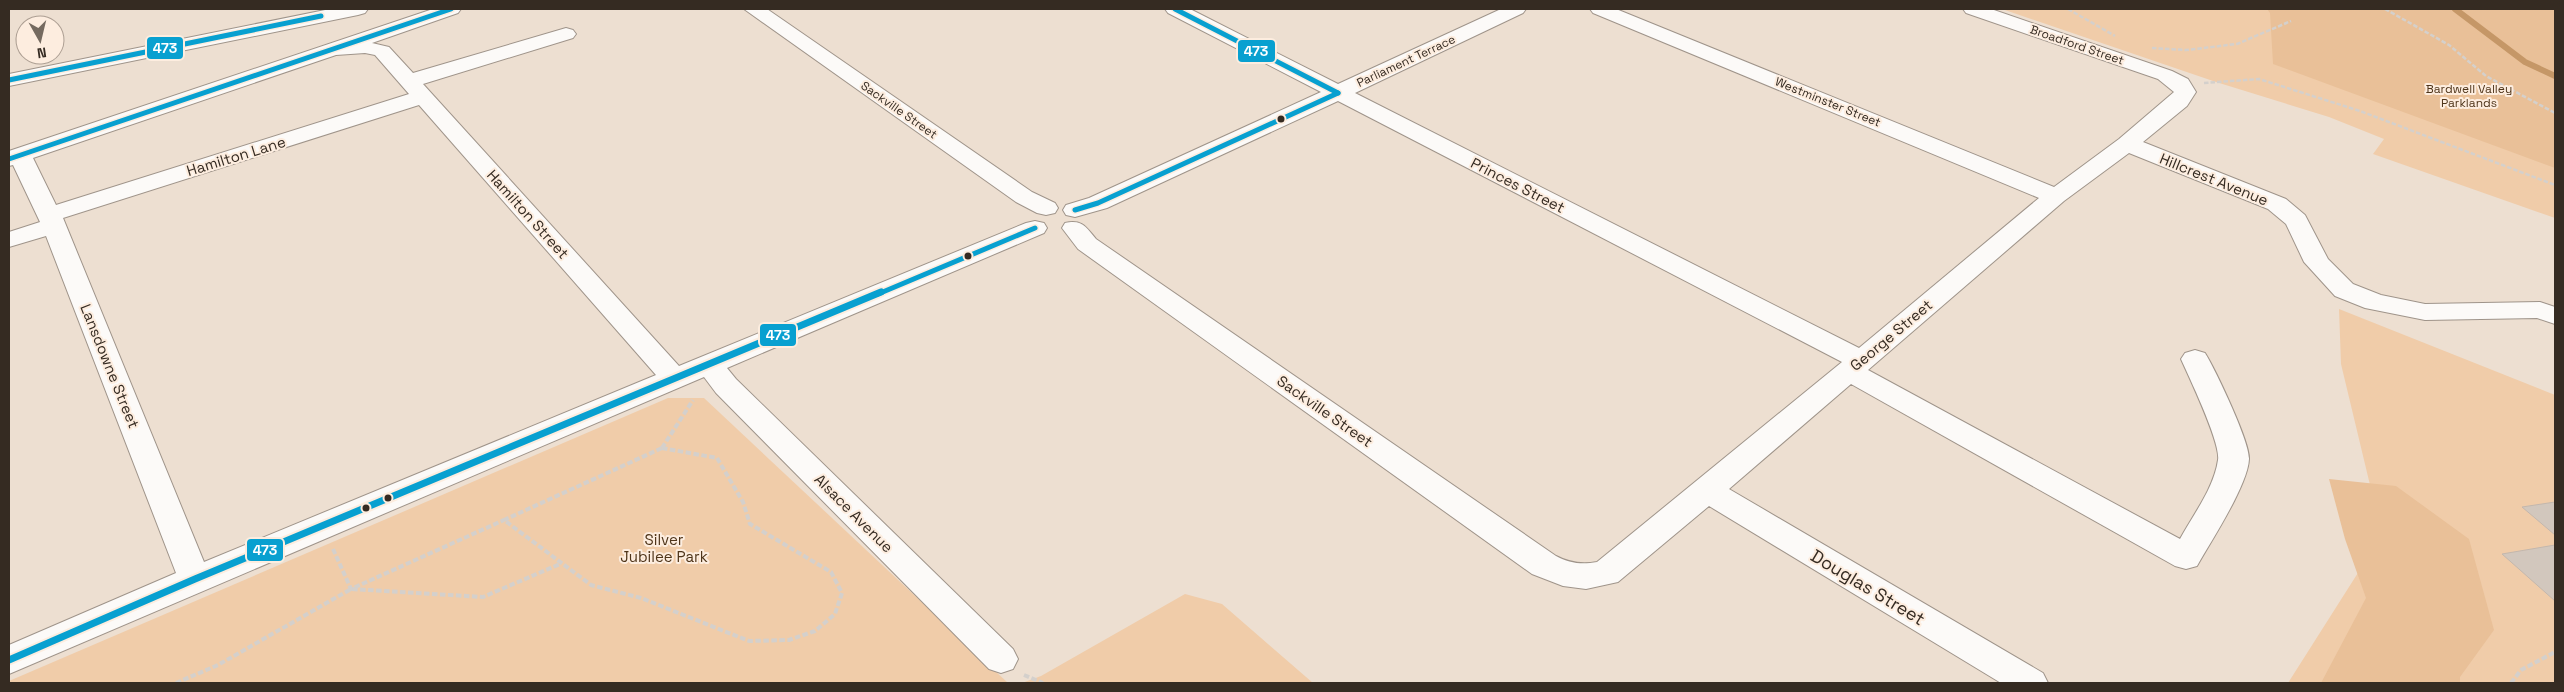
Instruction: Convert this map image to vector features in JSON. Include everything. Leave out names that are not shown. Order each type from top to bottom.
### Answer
[{"type":"street","points":[[9,80],[358,9]]},
{"type":"street","points":[[14,157],[329,49],[383,42],[451,9]]},
{"type":"street","name":"Sackville Street","points":[[754,9],[1024,198],[1054,234],[1075,219],[1087,244],[1544,565],[1563,574],[1586,577]]},
{"type":"street","name":"Princes Street","points":[[1175,9],[1338,93],[1854,366],[2186,558],[2225,486],[2234,458],[2218,408],[2195,359]]},
{"type":"street","name":"Parliament Terrace","points":[[1075,219],[1098,203],[1516,9]]},
{"type":"street","name":"Westminster Street","points":[[1600,9],[2056,196]]},
{"type":"street","name":"Broadford Street","points":[[1973,9],[2130,55],[2180,84]]},
{"type":"street","name":"Hamilton Lane","points":[[9,240],[52,220],[566,34]]},
{"type":"street","name":"Hamilton Street","points":[[383,42],[417,89],[679,389]]},
{"type":"street","name":"George Street","points":[[1586,577],[1606,573],[2056,196],[2127,144],[2179,100],[2185,92],[2180,84]]},
{"type":"street","name":"Hillcrest Avenue","points":[[2127,144],[2277,204],[2296,220],[2317,262],[2344,290],[2374,302],[2425,312],[2540,310],[2555,316]]},
{"type":"street","name":"Lansdowne Street","points":[[14,157],[52,220],[194,579]]},
{"type":"street","points":[[9,660],[194,579],[679,389],[709,364],[1041,218]]},
{"type":"street","name":"Alsace Avenue","points":[[709,364],[733,393],[1001,659]]},
{"type":"street","name":"Douglas Street","points":[[1706,490],[2030,683]]},
{"type":"path","points":[[2068,9],[2109,32],[2130,55],[2171,50],[2215,48],[2237,44],[2291,21]]},
{"type":"path","points":[[2384,9],[2449,45],[2486,76],[2555,113]]},
{"type":"path","points":[[2180,84],[2259,80],[2360,111],[2555,185]]},
{"type":"path","points":[[176,683],[218,665],[351,589],[662,448],[693,400],[679,389]]},
{"type":"path","points":[[504,520],[590,585],[641,598],[749,641],[789,640],[815,631],[835,614],[842,593],[831,572],[750,524],[743,502],[717,458],[662,448]]},
{"type":"path","points":[[332,546],[351,589]]},
{"type":"path","points":[[351,589],[483,597],[560,564]]},
{"type":"path","points":[[2510,683],[2521,670],[2555,652]]},
{"type":"green space","name":"Bardwell Valley Parklands","points":[[2002,9],[2555,9],[2555,218],[2373,154],[2384,139],[2329,117],[2216,82]]},
{"type":"green space","points":[[2267,9],[2555,9],[2555,168],[2273,64],[2270,13]]},
{"type":"green space","points":[[2339,309],[2555,395],[2555,683],[2288,683],[2382,535],[2341,364]]},
{"type":"green space","name":"Silver Jubilee Park","points":[[668,398],[704,398],[1008,683],[9,683],[9,681]]},
{"type":"green space","points":[[2329,479],[2396,486],[2469,539],[2494,630],[2460,677],[2460,683],[2321,683],[2366,598],[2345,539]]},
{"type":"green space","points":[[1185,594],[1222,604],[1313,683],[1022,683],[1041,676]]},
{"type":"building","points":[[2555,502],[2555,535],[2522,507]]},
{"type":"building","points":[[2555,545],[2555,601],[2502,554]]},
{"type":"waterway","points":[[2455,9],[2525,62],[2555,76]]},
{"type":"transit line","name":"473","points":[[9,159],[451,9]]},
{"type":"transit line","name":"473","points":[[1175,9],[1338,93]]},
{"type":"transit line","name":"473","points":[[9,80],[321,16]]},
{"type":"transit line","name":"473","points":[[1075,210],[1098,203],[1338,93]]},
{"type":"transit line","name":"473","points":[[9,660],[195,579],[1035,228]]}]
